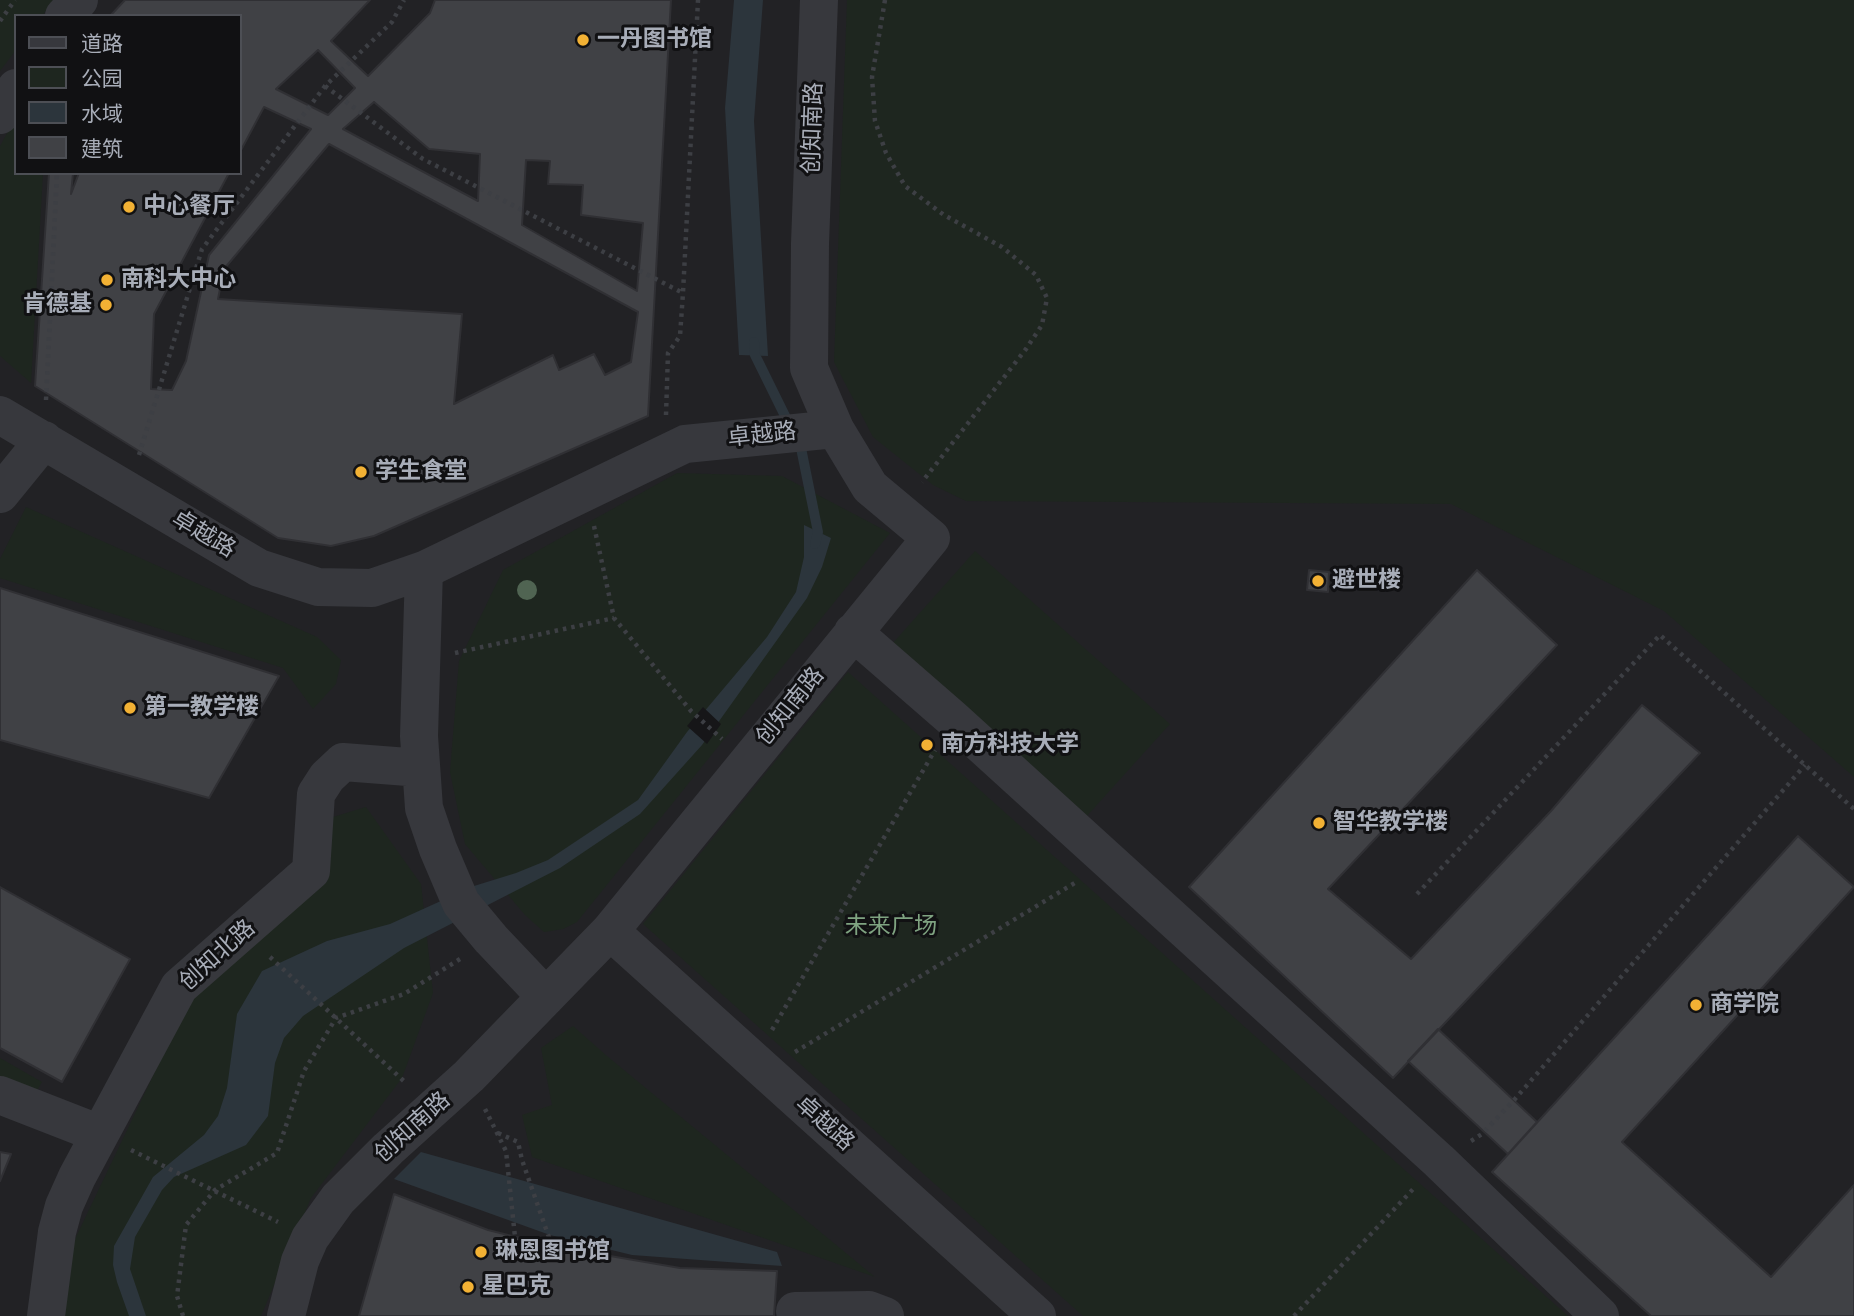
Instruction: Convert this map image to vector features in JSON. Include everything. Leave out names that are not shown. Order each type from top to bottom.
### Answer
[{"type":"street","points":[[66,14],[79,0]]},
{"type":"street","name":"创知南路","points":[[286,1316],[300,1261],[310,1238],[338,1199],[388,1149],[469,1076],[610,931],[931,538],[870,487],[835,429],[809,368],[810,244],[819,0]]},
{"type":"street","points":[[0,115],[14,91]]},
{"type":"street","name":"卓越路","points":[[0,415],[259,568],[318,587],[372,588],[424,570],[685,444],[835,429]]},
{"type":"street","points":[[0,494],[44,440]]},
{"type":"street","points":[[424,570],[419,736],[424,808],[461,904],[547,997]]},
{"type":"street","points":[[853,632],[953,719],[1439,1161],[1600,1316]]},
{"type":"street","name":"创知北路","points":[[46,1316],[57,1232],[64,1206],[179,987],[311,872],[316,794],[327,777],[343,762],[421,768]]},
{"type":"street","name":"卓越路","points":[[610,931],[1037,1316]]},
{"type":"street","points":[[0,1095],[100,1134]]},
{"type":"street","points":[[795,1311],[869,1310],[885,1316]]},
{"type":"path","points":[[0,21],[15,0]]},
{"type":"path","points":[[128,490],[202,249],[325,86],[392,22],[404,0]]},
{"type":"path","points":[[666,412],[668,353],[680,337],[698,0]]},
{"type":"path","points":[[886,0],[872,77],[875,121],[886,152],[905,186],[944,215],[1002,247],[1036,275],[1047,298],[1042,324],[1026,349],[900,511]]},
{"type":"path","points":[[325,86],[424,159],[683,293]]},
{"type":"path","points":[[44,440],[57,175]]},
{"type":"path","points":[[587,491],[614,618],[691,711],[718,735]]},
{"type":"path","points":[[420,660],[614,618]]},
{"type":"path","points":[[1417,894],[1660,635],[1854,809]]},
{"type":"path","points":[[759,1066],[953,719]]},
{"type":"path","points":[[1294,1316],[1439,1161],[1482,1134],[1515,1099],[1805,765]]},
{"type":"path","points":[[759,1066],[1110,862]]},
{"type":"path","points":[[183,1316],[177,1296],[186,1225],[215,1190],[277,1153],[304,1071],[336,1018],[404,994],[491,939]]},
{"type":"path","points":[[268,956],[433,1108]]},
{"type":"path","points":[[469,1076],[506,1151],[516,1237]]},
{"type":"path","points":[[497,1133],[519,1142],[522,1160],[552,1246]]},
{"type":"path","points":[[153,1162],[310,1238]]},
{"type":"shaded area","name":"南方科技大学","points":[[0,0],[1854,0],[1854,1316],[0,1316]]},
{"type":"green space","points":[[0,0],[54,0],[44,14],[14,14],[14,53],[0,71]]},
{"type":"green space","points":[[847,0],[1854,0],[1854,777],[1664,611],[1451,504],[966,501],[933,485],[873,437],[834,362]]},
{"type":"green space","points":[[14,121],[14,175],[43,175],[31,383],[0,356],[0,146]]},
{"type":"green space","points":[[677,473],[782,476],[890,533],[577,922],[563,929],[544,932],[525,915],[465,844],[450,772],[459,661],[503,570]]},
{"type":"green space","points":[[26,507],[317,637],[341,660],[336,684],[313,709],[283,668],[0,578],[0,559]]},
{"type":"green space","points":[[975,551],[1170,724],[1086,817],[892,644]]},
{"type":"green space","name":"未来广场","points":[[848,672],[1568,1316],[1083,1316],[643,924]]},
{"type":"green space","points":[[366,807],[421,884],[433,993],[402,1078],[311,1198],[261,1316],[56,1316],[65,1260],[193,992],[333,817]]},
{"type":"green space","points":[[573,1026],[875,1277],[532,1157],[522,1115],[552,1105],[541,1048]]},
{"type":"green space","points":[[0,1058],[42,1082],[32,1099],[0,1086]]},
{"type":"water","points":[[734,0],[763,0],[754,121],[768,356],[739,355],[725,108]]},
{"type":"water","points":[[804,525],[831,538],[822,567],[807,598],[702,745],[640,814],[560,868],[404,948],[303,1016],[284,1038],[275,1063],[268,1116],[246,1145],[174,1177],[162,1190],[135,1237],[130,1269],[146,1316],[129,1316],[113,1265],[114,1246],[153,1177],[204,1135],[218,1116],[227,1088],[237,1014],[262,971],[327,941],[390,924],[474,886],[548,860],[638,800],[687,732],[767,637],[796,592],[804,557]]},
{"type":"water","points":[[421,1152],[777,1252],[782,1266],[632,1255],[550,1235],[394,1179]]},
{"type":"pier","points":[[703,707],[721,724],[707,744],[687,726]]},
{"type":"building","name":"南科大中心","points":[[125,0],[370,0],[331,41],[368,76],[430,13],[435,0],[671,0],[648,416],[374,536],[331,546],[278,538],[35,386],[49,175],[73,175],[71,194],[78,175],[228,175],[154,314],[151,389],[172,390],[186,361],[209,255],[311,129],[264,107],[242,148],[242,14],[112,14]],"holes":[[[318,50],[355,88],[328,115],[276,89]],[[374,102],[429,149],[480,154],[478,201],[343,129]],[[329,144],[638,312],[631,362],[605,375],[594,354],[559,370],[553,355],[454,404],[462,314],[218,299],[224,269]],[[526,160],[550,161],[548,184],[583,185],[581,215],[643,223],[637,291],[522,225]]]},
{"type":"building","name":"避世楼","points":[[1309,570],[1329,572],[1328,592],[1307,590]]},
{"type":"building","name":"智华教学楼","points":[[1477,570],[1557,645],[1328,889],[1411,959],[1551,811],[1642,705],[1700,753],[1393,1078],[1189,887]]},
{"type":"building","name":"第一教学楼","points":[[0,588],[279,676],[209,798],[0,740]]},
{"type":"building","name":"商学院","points":[[1798,836],[1854,887],[1622,1142],[1771,1277],[1854,1185],[1854,1316],[1651,1316],[1492,1172]]},
{"type":"building","points":[[0,887],[130,959],[62,1082],[0,1048]]},
{"type":"building","points":[[1438,1029],[1537,1122],[1508,1154],[1408,1061]]},
{"type":"building","points":[[0,1152],[11,1154],[0,1181]]},
{"type":"building","name":"琳恩图书馆","points":[[394,1194],[488,1230],[552,1246],[680,1268],[777,1271],[774,1316],[359,1316]]},
{"type":"waterway","points":[[754,342],[755,355],[790,426]]},
{"type":"waterway","points":[[797,440],[801,448],[818,532],[815,544]]},
{"type":"place","name":"一丹图书馆","points":[[583,40]]},
{"type":"place","name":"中心餐厅","points":[[129,207]]},
{"type":"place","name":"南科大中心","points":[[107,280]]},
{"type":"place","name":"肯德基","points":[[106,305]]},
{"type":"place","name":"学生食堂","points":[[361,472]]},
{"type":"place","name":"避世楼","points":[[1318,581]]},
{"type":"place","name":"第一教学楼","points":[[130,708]]},
{"type":"place","name":"南方科技大学","points":[[927,745]]},
{"type":"place","name":"智华教学楼","points":[[1319,823]]},
{"type":"place","name":"商学院","points":[[1696,1005]]},
{"type":"place","name":"琳恩图书馆","points":[[481,1252]]},
{"type":"place","name":"星巴克","points":[[468,1287]]}]
